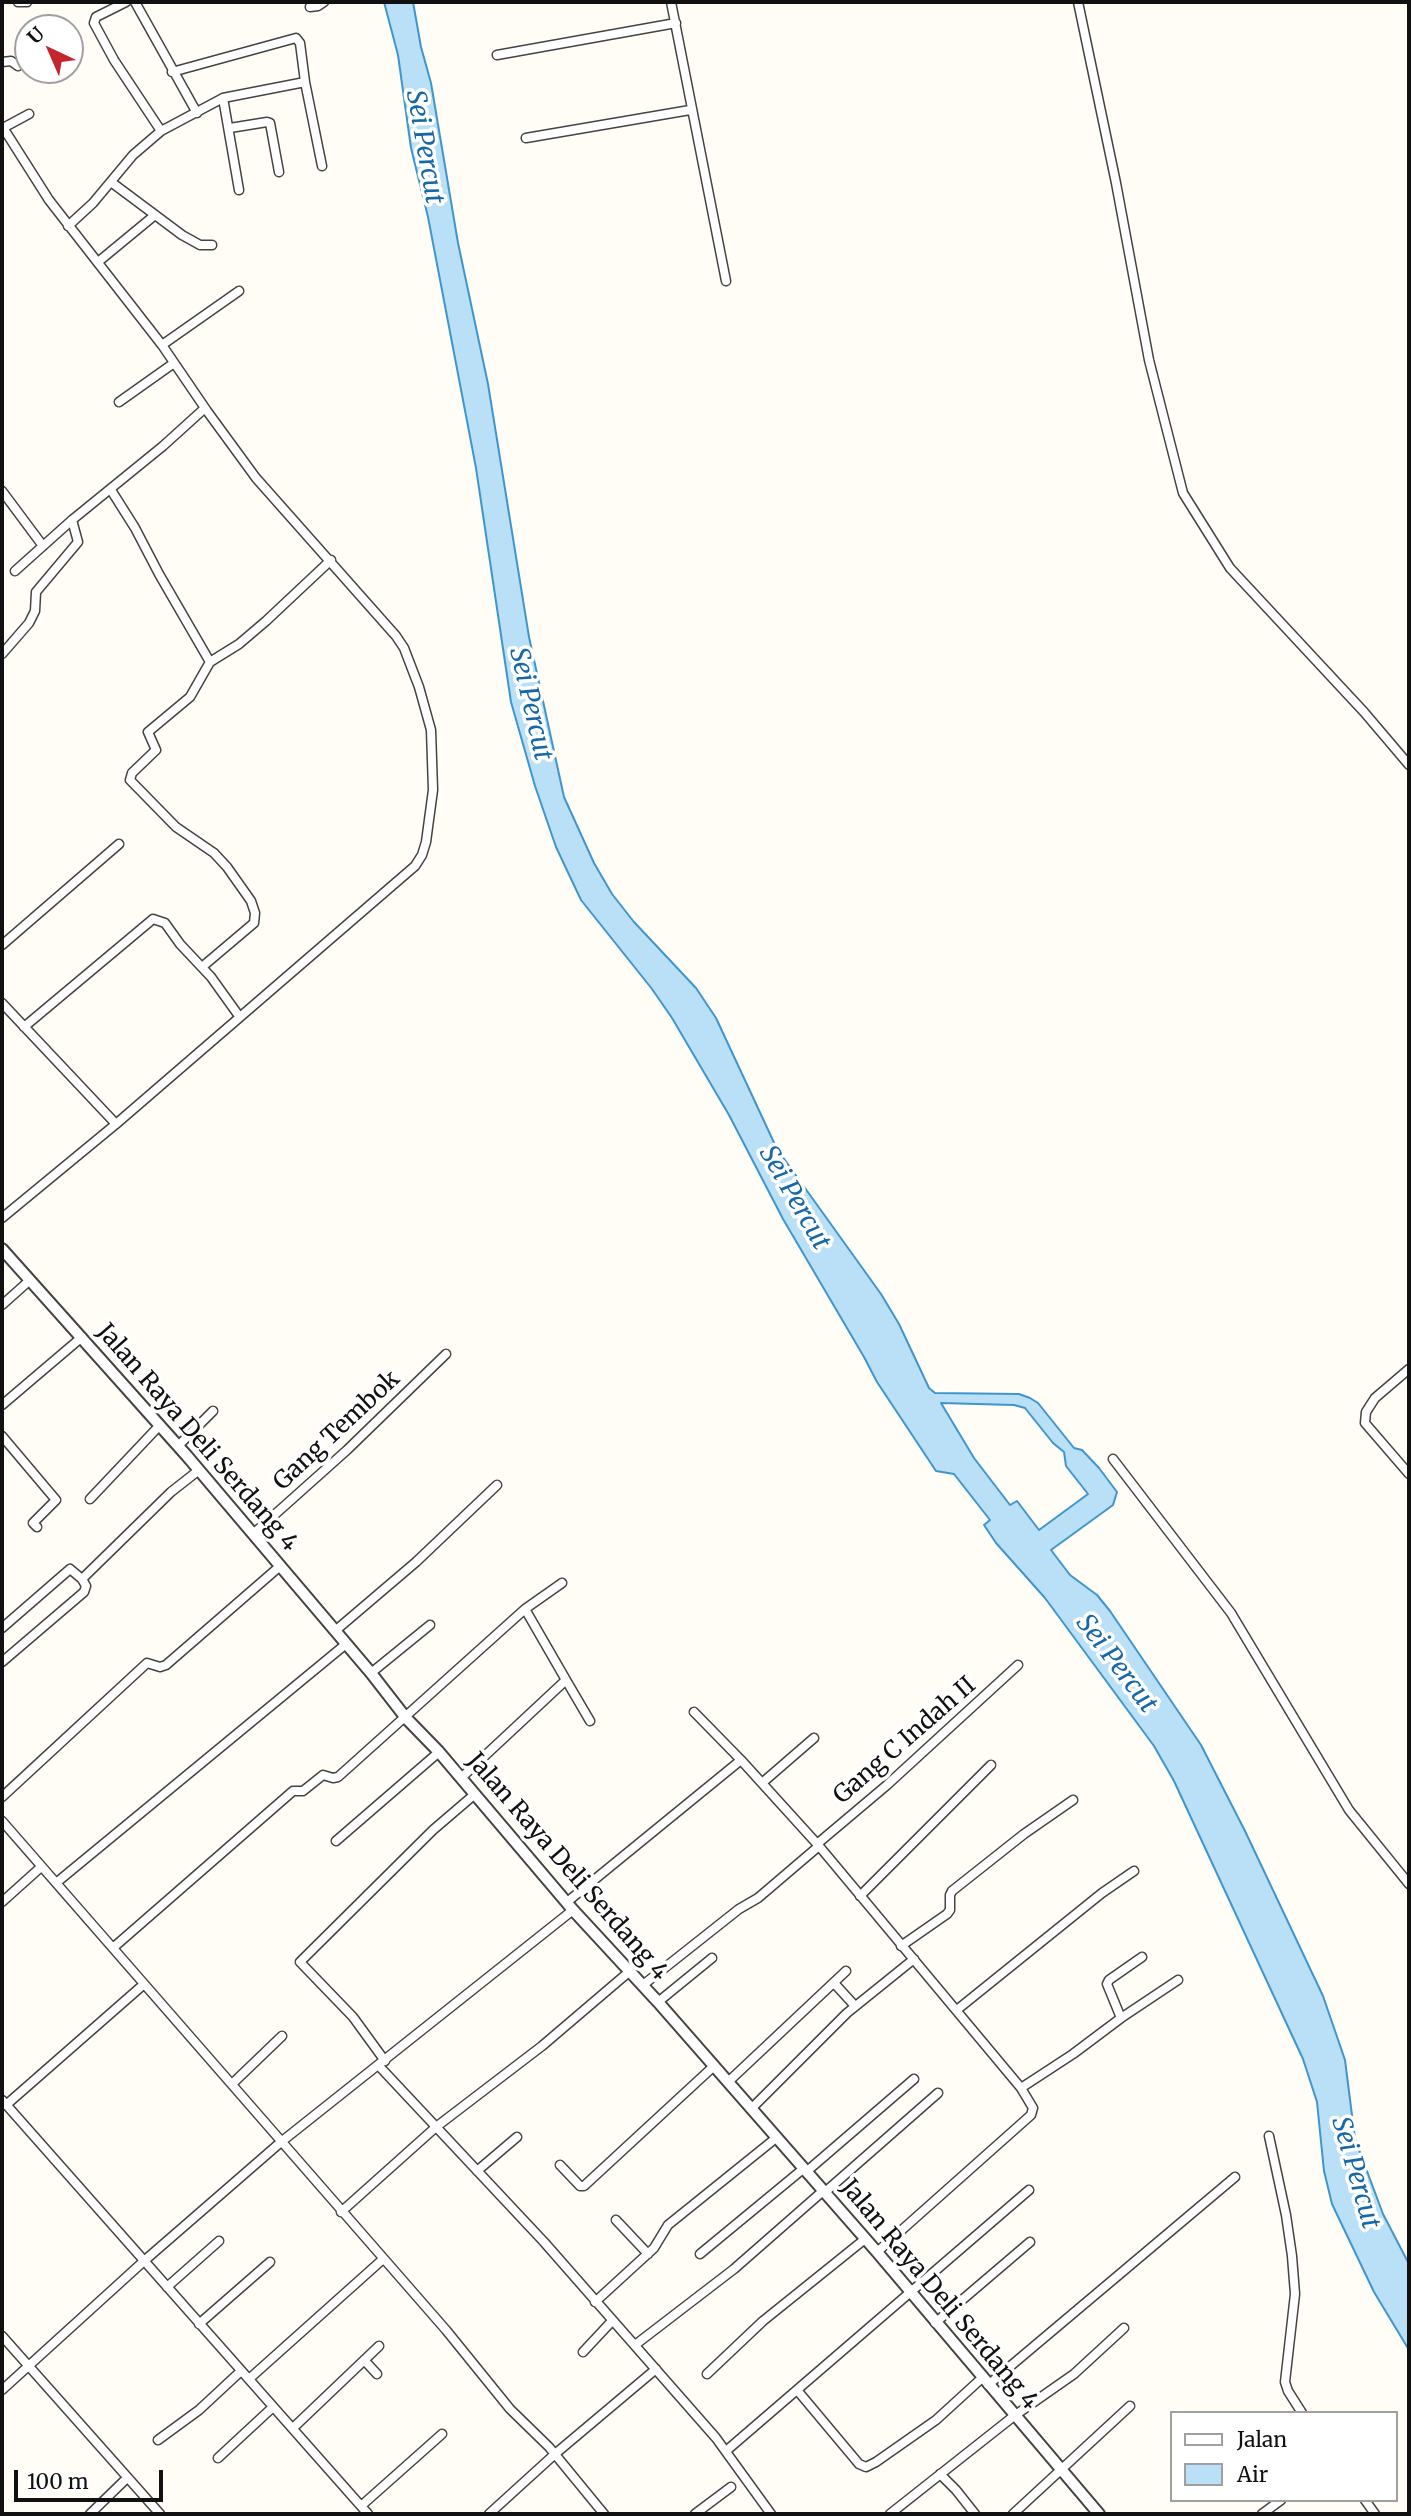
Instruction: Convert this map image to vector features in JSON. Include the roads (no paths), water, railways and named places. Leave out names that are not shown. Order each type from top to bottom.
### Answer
[{"type":"street","points":[[18,2],[27,2]]},
{"type":"street","points":[[126,2],[96,17],[94,23],[114,60],[161,131]]},
{"type":"street","points":[[135,2],[197,113]]},
{"type":"street","points":[[310,7],[324,2]]},
{"type":"street","points":[[671,2],[726,281]]},
{"type":"street","points":[[1078,2],[1149,360],[1183,493],[1230,568],[1364,712],[1409,765]]},
{"type":"street","points":[[497,55],[676,23]]},
{"type":"street","points":[[172,72],[296,38],[300,43],[322,166]]},
{"type":"street","points":[[68,226],[93,203],[133,155],[161,131],[223,99],[305,82]]},
{"type":"street","points":[[223,99],[239,190]]},
{"type":"street","points":[[526,138],[691,110]]},
{"type":"street","points":[[2,1218],[116,1124],[415,866],[426,842],[433,790],[431,730],[404,648],[331,560],[256,478],[162,345],[68,226],[2,127],[29,114]]},
{"type":"street","points":[[230,128],[270,123],[279,172]]},
{"type":"street","points":[[111,182],[194,242],[212,245]]},
{"type":"street","points":[[98,262],[155,215]]},
{"type":"street","points":[[162,345],[239,291]]},
{"type":"street","points":[[119,402],[174,363]]},
{"type":"street","points":[[15,571],[205,408]]},
{"type":"street","points":[[111,490],[210,662]]},
{"type":"street","points":[[2,491],[43,546]]},
{"type":"street","points":[[2,654],[29,623],[35,611],[36,592],[78,542],[72,520]]},
{"type":"street","points":[[202,967],[254,923],[255,913],[251,901],[214,853],[176,827],[130,780],[132,773],[156,750],[148,732],[190,697],[210,662],[239,644],[331,560]]},
{"type":"street","points":[[2,945],[119,844]]},
{"type":"street","points":[[24,1027],[153,919],[165,923],[239,1016]]},
{"type":"street","points":[[2,1003],[116,1124]]},
{"type":"street","name":"Jalan Raya Deli Serdang 4","points":[[2,1249],[160,1425],[406,1718],[439,1752],[570,1906],[643,1985],[877,2252],[1099,2514]]},
{"type":"street","points":[[2,1305],[30,1280]]},
{"type":"street","points":[[2,1405],[82,1337]]},
{"type":"street","name":"Gang Tembok","points":[[253,1534],[347,1450],[446,1354]]},
{"type":"street","points":[[1409,1369],[1375,1398],[1366,1412],[1365,1423],[1409,1474]]},
{"type":"street","points":[[178,1446],[213,1411]]},
{"type":"street","points":[[90,1499],[160,1425]]},
{"type":"street","points":[[2,1436],[56,1500],[33,1522],[37,1527]]},
{"type":"street","points":[[1113,1459],[1231,1613],[1349,1810],[1409,1884]]},
{"type":"street","points":[[82,1579],[154,1508],[199,1470]]},
{"type":"street","points":[[335,1631],[416,1562],[497,1485]]},
{"type":"street","points":[[2,1797],[147,1663],[160,1667],[166,1665],[279,1567]]},
{"type":"street","points":[[2,1628],[70,1569],[86,1586],[84,1592],[2,1662]]},
{"type":"street","points":[[114,1947],[291,1792],[303,1791],[323,1774],[338,1777],[406,1718],[466,1660],[525,1609],[562,1583]]},
{"type":"street","points":[[525,1609],[590,1721]]},
{"type":"street","points":[[370,1672],[430,1625]]},
{"type":"street","points":[[56,1883],[346,1644]]},
{"type":"street","name":"Gang C Indah II","points":[[643,1985],[738,1909],[758,1898],[1018,1665]]},
{"type":"street","points":[[461,1778],[566,1680]]},
{"type":"street","points":[[694,1712],[818,1845],[901,1946],[958,2009],[1021,2088],[1033,2108],[1031,2115],[877,2252]]},
{"type":"street","points":[[762,1783],[814,1738]]},
{"type":"street","points":[[336,1841],[439,1752]]},
{"type":"street","points":[[2,2390],[281,2142],[382,2064],[741,1760]]},
{"type":"street","points":[[859,1896],[991,1765]]},
{"type":"street","points":[[475,1794],[433,1830],[300,1962],[353,2017],[382,2064],[436,2127],[544,2242],[726,2451],[771,2514]]},
{"type":"street","points":[[901,1946],[947,1914],[952,1891],[1024,1834],[1073,1800]]},
{"type":"street","points":[[2,1821],[114,1947],[143,1985],[232,2084],[382,2260],[446,2330],[510,2409],[555,2454],[604,2514]]},
{"type":"street","points":[[2,1902],[41,1867]]},
{"type":"street","points":[[958,2009],[1102,1893],[1134,1871]]},
{"type":"street","points":[[1121,2018],[1107,1984],[1142,1957]]},
{"type":"street","points":[[658,2002],[712,1958]]},
{"type":"street","points":[[751,2109],[855,2006],[914,1959]]},
{"type":"street","points":[[341,2212],[436,2127],[542,2046],[630,1971]]},
{"type":"street","points":[[728,2082],[846,1971]]},
{"type":"street","points":[[1021,2088],[1178,1980]]},
{"type":"street","points":[[834,1983],[855,2006]]},
{"type":"street","points":[[143,1985],[4,2102],[368,2514]]},
{"type":"street","points":[[232,2084],[282,2036]]},
{"type":"street","points":[[560,2165],[583,2186],[714,2066]]},
{"type":"street","points":[[700,2254],[805,2171],[914,2079]]},
{"type":"street","points":[[635,2345],[734,2269],[938,2093]]},
{"type":"street","points":[[1269,2136],[1292,2256],[1294,2294],[1286,2382],[1301,2411]]},
{"type":"street","points":[[477,2171],[517,2137]]},
{"type":"street","points":[[596,2302],[654,2248],[668,2225],[776,2138]]},
{"type":"street","points":[[797,2390],[859,2464],[866,2467],[936,2420],[985,2382],[1235,2177]]},
{"type":"street","points":[[726,2451],[1029,2190]]},
{"type":"street","points":[[616,2220],[648,2254]]},
{"type":"street","points":[[707,2374],[763,2321],[865,2239]]},
{"type":"street","points":[[167,2287],[219,2241]]},
{"type":"street","points":[[935,2323],[1031,2242]]},
{"type":"street","points":[[248,2379],[382,2260]]},
{"type":"street","points":[[199,2324],[270,2262]]},
{"type":"street","points":[[583,2352],[612,2321]]},
{"type":"street","points":[[890,2514],[1014,2416],[1073,2374],[1124,2328]]},
{"type":"street","points":[[2,2336],[160,2514]]},
{"type":"street","points":[[293,2428],[379,2346]]},
{"type":"street","points":[[364,2360],[377,2374]]},
{"type":"street","points":[[489,2514],[656,2369]]},
{"type":"street","points":[[158,2440],[199,2410],[241,2371]]},
{"type":"street","points":[[1013,2514],[1129,2406]]},
{"type":"street","points":[[218,2458],[273,2407]]},
{"type":"street","points":[[361,2506],[442,2434]]},
{"type":"street","points":[[940,2474],[975,2514]]},
{"type":"street","points":[[90,2514],[127,2478]]},
{"type":"street","points":[[695,2514],[731,2487]]},
{"type":"street","points":[[1262,2514],[1278,2502]]},
{"type":"water","name":"Sei Percut","points":[[384,2],[413,2],[431,83],[458,243],[488,384],[529,637],[564,797],[594,863],[612,894],[634,922],[696,988],[716,1018],[777,1149],[881,1294],[899,1324],[929,1388],[935,1393],[1019,1394],[1030,1398],[1038,1403],[1074,1448],[1082,1450],[1099,1468],[1117,1492],[1113,1505],[1051,1550],[1070,1575],[1097,1595],[1110,1611],[1201,1745],[1323,1996],[1345,2060],[1355,2139],[1383,2214],[1409,2264],[1409,2350],[1374,2292],[1332,2204],[1324,2171],[1317,2102],[1303,2059],[1174,1781],[1154,1746],[1045,1598],[996,1543],[984,1525],[990,1520],[954,1474],[936,1471],[877,1382],[672,1018],[581,900],[556,847],[511,702],[476,468],[428,217],[411,148],[398,55]],"holes":[[[941,1403],[1014,1405],[1025,1408],[1053,1443],[1064,1452],[1066,1466],[1088,1494],[1039,1530],[1017,1501],[1010,1505],[974,1458]]]}]
